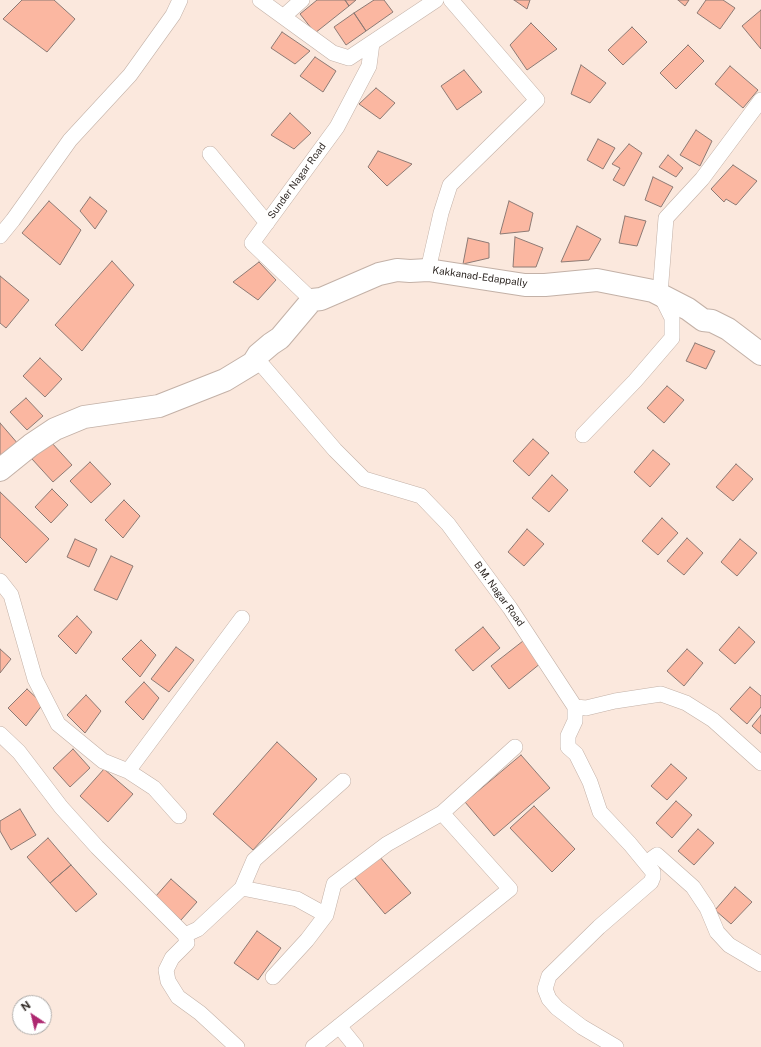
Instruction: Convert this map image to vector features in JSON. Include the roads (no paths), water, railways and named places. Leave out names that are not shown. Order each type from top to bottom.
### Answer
[{"type":"street","points":[[0,236],[70,140],[130,75],[173,15],[180,0]]},
{"type":"street","points":[[260,0],[333,53],[349,58],[436,0]]},
{"type":"street","points":[[284,16],[302,0]]},
{"type":"street","points":[[428,270],[441,213],[450,185],[537,100],[451,0]]},
{"type":"street","name":"Sunder Nagar Road","points":[[312,300],[252,243],[337,127],[369,66],[372,43]]},
{"type":"street","points":[[582,435],[635,381],[672,338],[672,318],[660,294],[666,218],[702,179],[761,100]]},
{"type":"street","points":[[210,154],[267,223]]},
{"type":"street","name":"Kakkanad-Edappally","points":[[312,300],[321,299],[379,274],[391,271],[428,270],[525,285],[545,286],[597,280],[660,294],[688,309],[703,320],[712,321],[728,329],[761,354]]},
{"type":"street","points":[[0,470],[31,445],[55,429],[84,417],[159,406],[225,380],[253,363],[256,358],[271,344],[280,338],[312,300]]},
{"type":"street","name":"B.M. Nagar Road","points":[[256,358],[335,450],[364,479],[421,496],[448,524],[510,608],[576,707]]},
{"type":"street","points":[[0,581],[11,595],[35,679],[58,724],[103,761],[128,771],[154,788],[178,816]]},
{"type":"street","points":[[128,771],[242,618]]},
{"type":"street","points":[[616,1047],[582,1027],[556,1008],[547,995],[546,984],[549,976],[599,927],[651,882],[653,872],[600,812],[590,782],[576,754],[568,746],[568,736],[575,721],[576,707],[586,708],[615,700],[661,694],[686,703],[713,720],[761,763]]},
{"type":"street","points":[[0,734],[19,752],[61,807],[97,847],[185,935],[187,943],[172,958],[166,970],[168,981],[178,997],[200,1013],[237,1047]]},
{"type":"street","points":[[273,977],[307,940],[326,915],[334,884],[387,844],[442,813],[515,747]]},
{"type":"street","points":[[185,935],[198,928],[242,888],[254,860],[343,781]]},
{"type":"street","points":[[313,1047],[510,889],[442,813]]},
{"type":"street","points":[[646,863],[657,855],[693,887],[707,908],[717,932],[725,940],[761,964]]},
{"type":"street","points":[[242,888],[297,899],[326,915]]},
{"type":"street","points":[[339,1026],[356,1047]]}]
